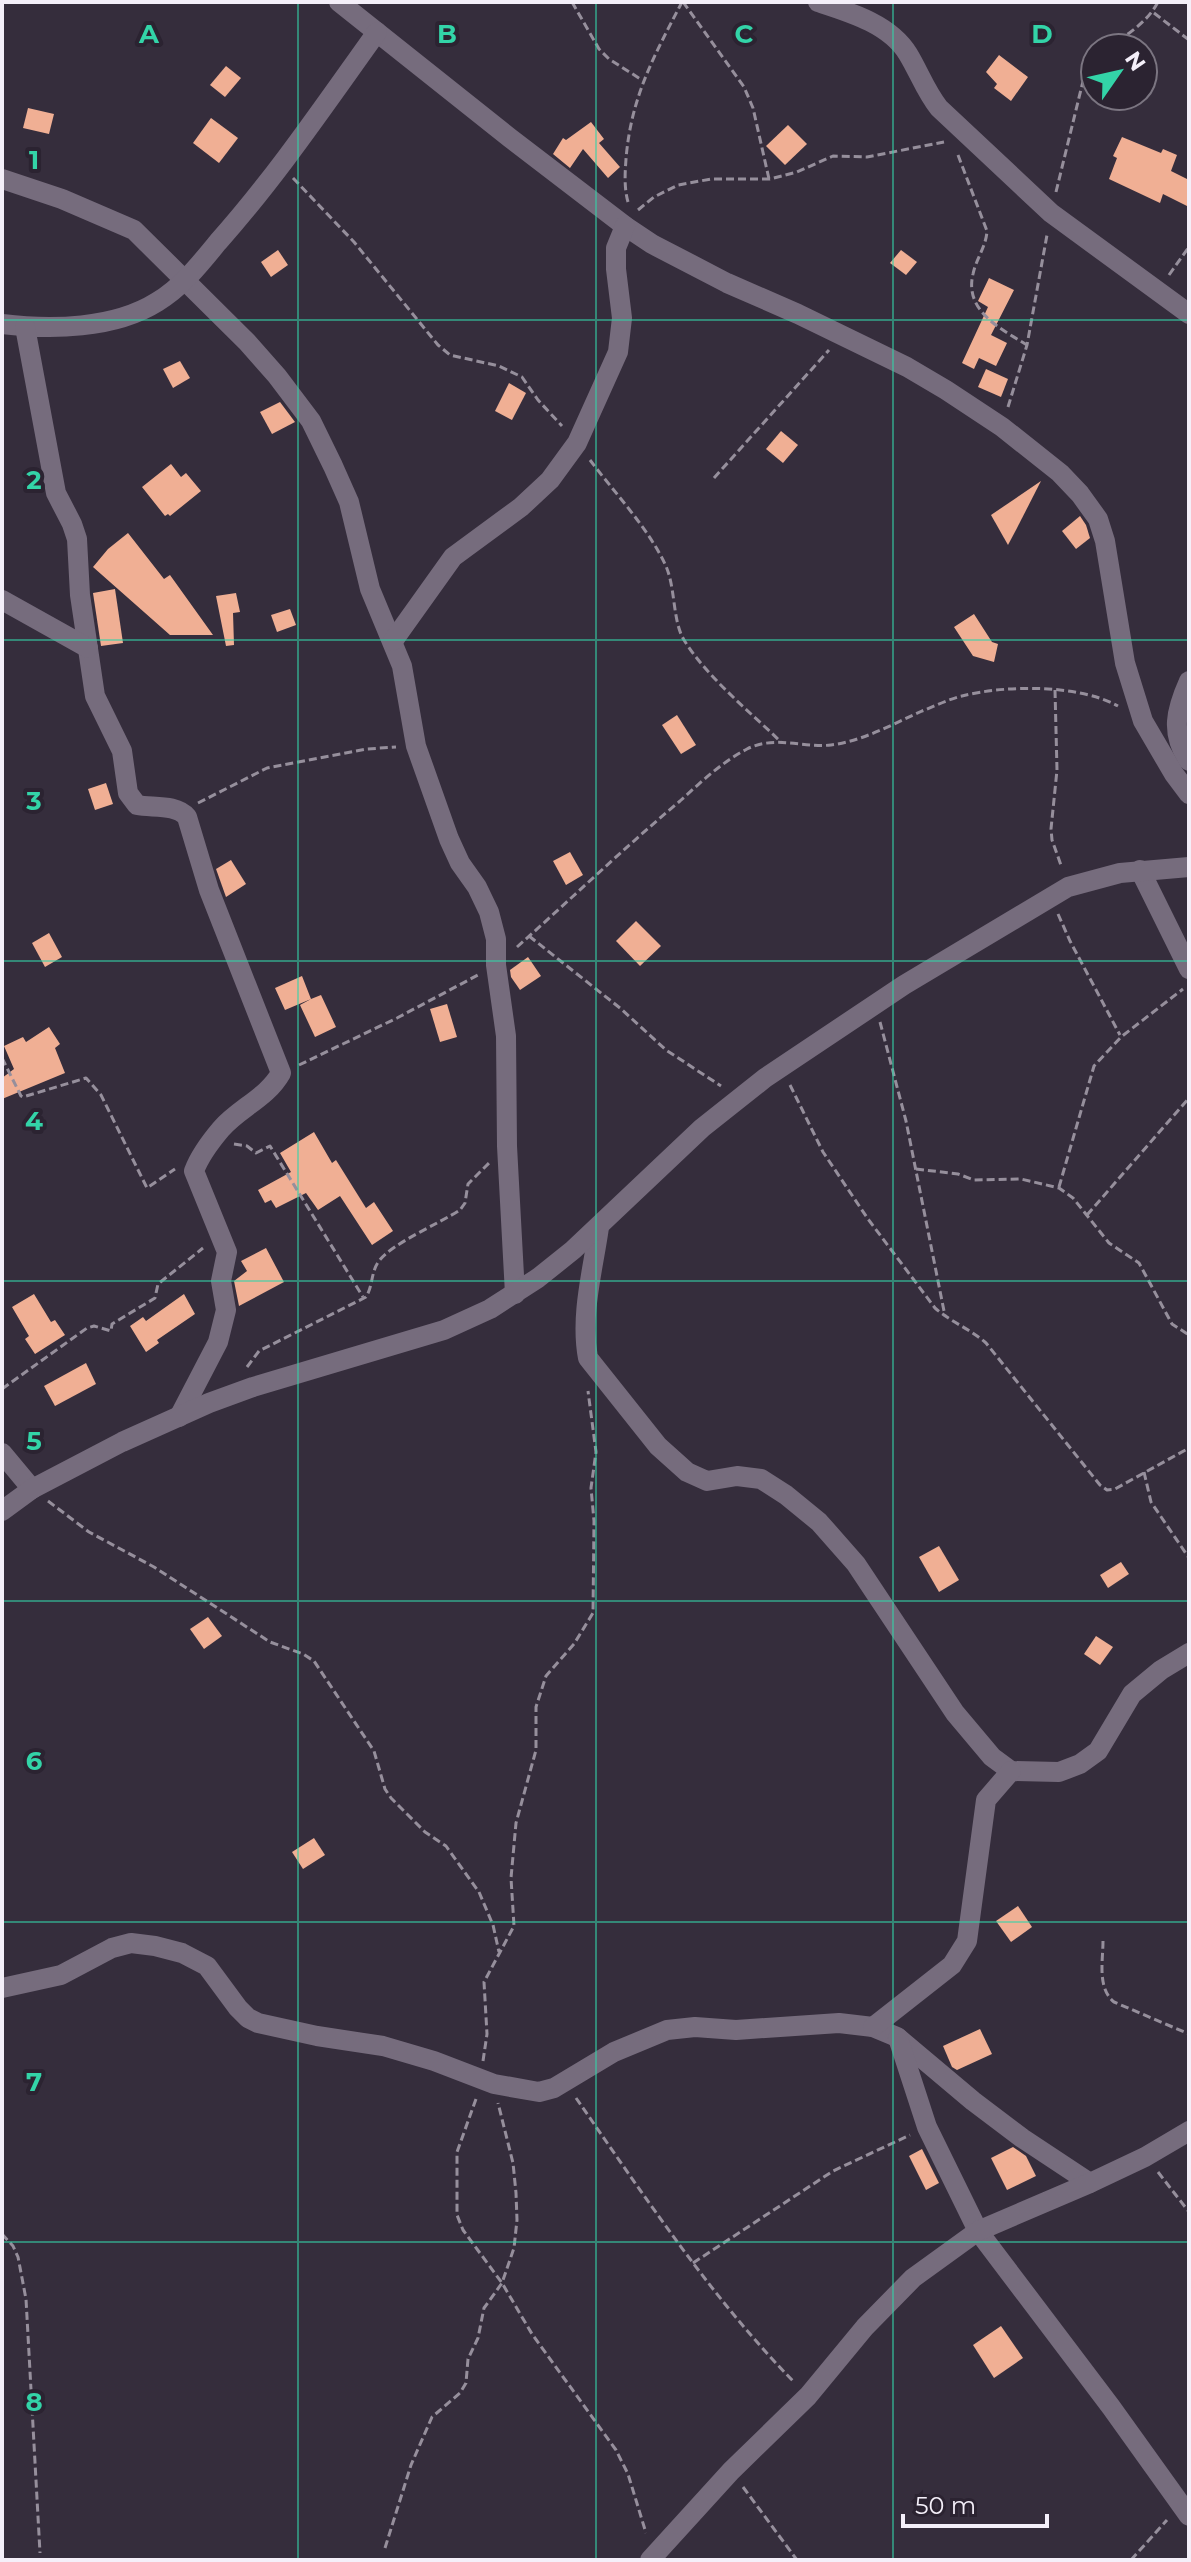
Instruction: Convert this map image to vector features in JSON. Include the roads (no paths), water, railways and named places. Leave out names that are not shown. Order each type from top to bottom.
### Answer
[{"type":"street","points":[[339,2],[519,146],[628,221],[652,244],[920,375],[1002,427],[1060,473],[1098,519],[1105,541],[1125,663],[1143,721],[1189,794]]},
{"type":"street","points":[[818,2],[860,17],[902,45],[931,99],[1051,213],[1189,314]]},
{"type":"street","points":[[2,324],[25,327],[76,325],[117,319],[157,303],[185,280],[247,209],[377,32]]},
{"type":"street","points":[[2,179],[75,204],[134,230],[277,376],[311,421],[349,502],[363,568],[402,666],[416,746],[449,839],[489,912],[496,939],[496,965],[506,1036],[507,1146],[515,1294]]},
{"type":"street","points":[[393,641],[453,557],[541,489],[577,443],[618,352],[622,318],[616,248],[628,221]]},
{"type":"street","points":[[25,327],[56,493],[77,539],[80,595],[95,696],[122,751],[131,800],[137,805],[182,812],[187,817],[209,890],[281,1073],[274,1086],[218,1133],[201,1154],[194,1171],[227,1252],[221,1281],[226,1310],[218,1342],[179,1417]]},
{"type":"street","points":[[2,600],[88,648]]},
{"type":"street","points":[[1189,681],[1176,714],[1177,731],[1189,761]]},
{"type":"street","points":[[2,1511],[32,1489],[122,1442],[179,1417],[253,1387],[399,1346],[490,1309],[538,1278],[599,1227],[702,1128],[781,1068],[876,1003],[1060,891],[1094,878],[1140,870],[1189,867]]},
{"type":"street","points":[[1140,870],[1189,969]]},
{"type":"street","points":[[599,1227],[585,1314],[588,1358],[658,1446],[687,1472],[707,1481],[737,1476],[761,1479],[819,1522],[856,1564],[955,1713],[992,1757],[1011,1771],[1059,1772],[1080,1764],[1098,1751],[1139,1688],[1189,1653]]},
{"type":"street","points":[[2,1453],[32,1489]]},
{"type":"street","points":[[873,2027],[952,1965],[967,1941],[986,1800],[1011,1771]]},
{"type":"street","points":[[2,1988],[61,1975],[112,1948],[131,1943],[155,1946],[182,1953],[207,1966],[238,2008],[258,2023],[383,2046],[488,2082],[539,2092],[554,2088],[614,2052],[667,2030],[695,2027],[736,2030],[839,2023],[873,2027],[897,2037],[1010,2129],[1090,2183]]},
{"type":"street","points":[[897,2037],[927,2127],[978,2231],[1185,2511]]},
{"type":"street","points":[[651,2559],[731,2471],[808,2396],[865,2327],[913,2278],[978,2231],[1145,2157],[1189,2131]]}]
